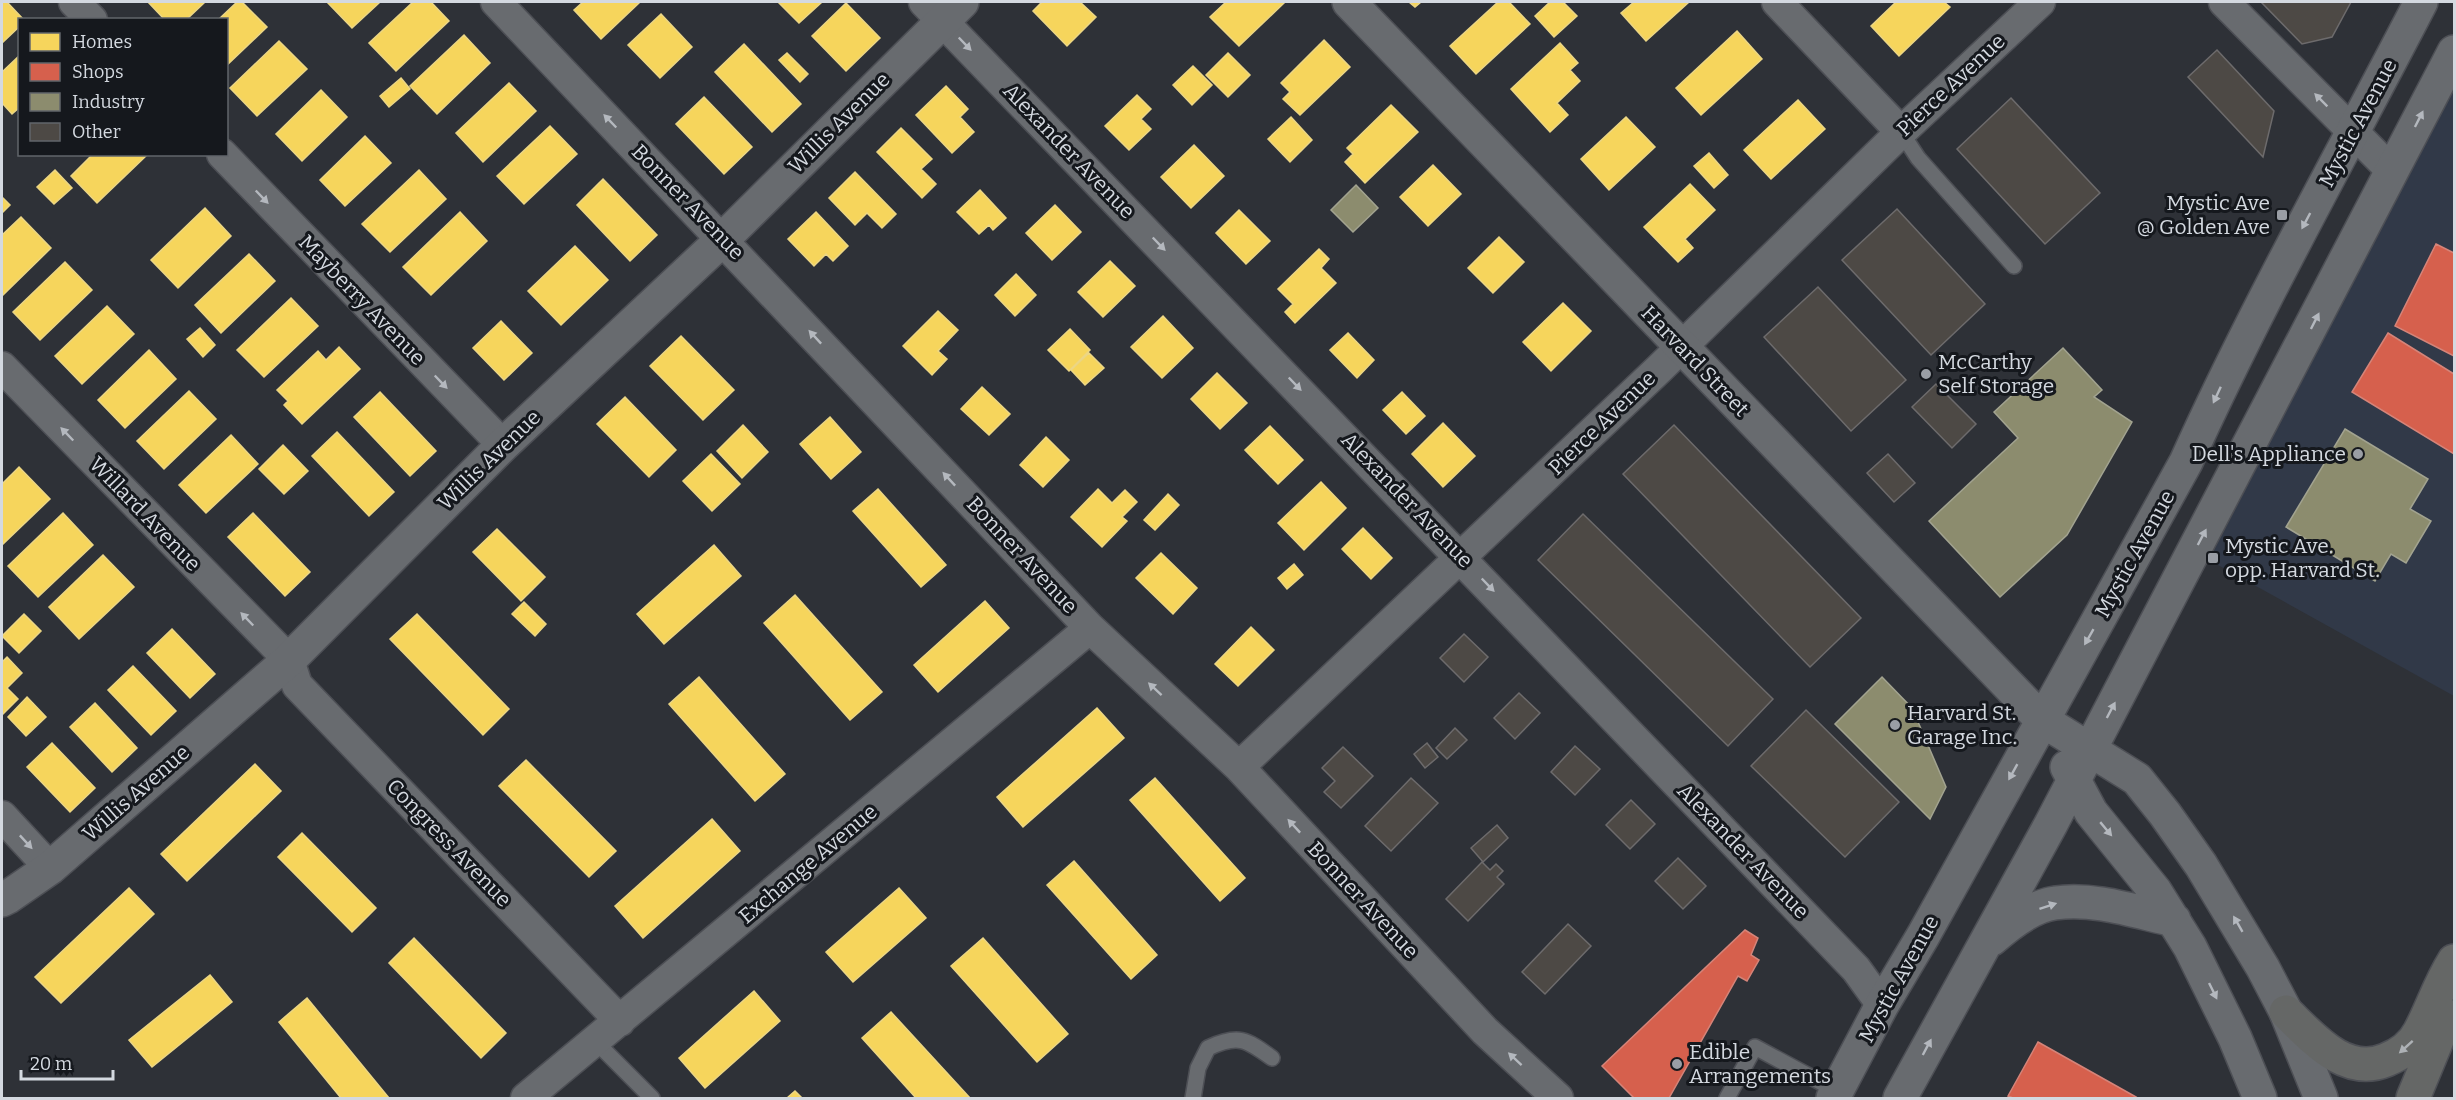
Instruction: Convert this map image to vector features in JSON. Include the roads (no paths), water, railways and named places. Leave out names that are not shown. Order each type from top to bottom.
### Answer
[{"type":"main road","name":"Harvard Street","points":[[1349,2],[2042,720]]},
{"type":"main road","name":"Mystic Avenue","points":[[1835,1095],[1882,1005],[1929,926],[2186,462],[2243,341],[2421,2]]},
{"type":"main road","name":"Willis Avenue","points":[[2,900],[50,868],[289,660],[503,445],[723,239],[943,8]]},
{"type":"main road","points":[[1900,1098],[2090,750],[2285,380],[2454,52]]},
{"type":"main road","points":[[2042,720],[2137,779],[2165,814],[2231,912],[2286,1012],[2321,1098]]},
{"type":"main road","points":[[2042,720],[2091,812],[2155,891],[2174,920],[2222,1010],[2260,1098]]},
{"type":"main road","points":[[1982,949],[2009,924],[2032,910],[2054,903],[2093,903],[2174,920]]},
{"type":"main road","points":[[2286,1012],[2328,1051],[2346,1061],[2365,1066],[2378,1064],[2404,1051],[2411,1044],[2419,1033],[2440,982],[2454,961]]},
{"type":"main road","points":[[2414,1098],[2454,998]]},
{"type":"street","points":[[74,2],[90,18]]},
{"type":"street","name":"Bonner Avenue","points":[[496,2],[1090,628],[1239,767],[1485,1031],[1558,1098]]},
{"type":"street","points":[[1777,2],[1900,132]]},
{"type":"street","name":"Pierce Avenue","points":[[1239,767],[1682,347],[1900,132],[2040,2]]},
{"type":"street","points":[[2224,2],[2392,171]]},
{"type":"street","name":"Alexander Avenue","points":[[943,8],[1462,557],[1856,969],[1882,1005]]},
{"type":"street","name":"Mayberry Avenue","points":[[224,156],[503,445]]},
{"type":"street","name":"Willard Avenue","points":[[2,367],[289,660]]},
{"type":"street","name":"Exchange Avenue","points":[[526,1098],[1090,628]]},
{"type":"street","name":"Congress Avenue","points":[[289,660],[297,685],[620,1021]]},
{"type":"street","points":[[2,816],[50,868]]},
{"type":"lane","points":[[1900,132],[1918,158],[2014,266]]},
{"type":"lane","points":[[1193,1098],[1198,1068],[1208,1047],[1227,1039],[1251,1042],[1272,1058]]},
{"type":"lane","points":[[595,1041],[651,1098]]},
{"type":"lane","points":[[1727,1098],[1755,1047],[1835,1095]]},
{"type":"place","name":"Mystic Ave @ Golden Ave","points":[[2282,215]]},
{"type":"place","name":"McCarthy Self Storage","points":[[1926,374]]},
{"type":"place","name":"Dell's Appliance","points":[[2358,454]]},
{"type":"place","name":"Mystic Ave. opp. Harvard St.","points":[[2213,558]]},
{"type":"place","name":"Harvard St. Garage Inc.","points":[[1895,725]]},
{"type":"place","name":"Edible Arrangements","points":[[1677,1064]]}]
